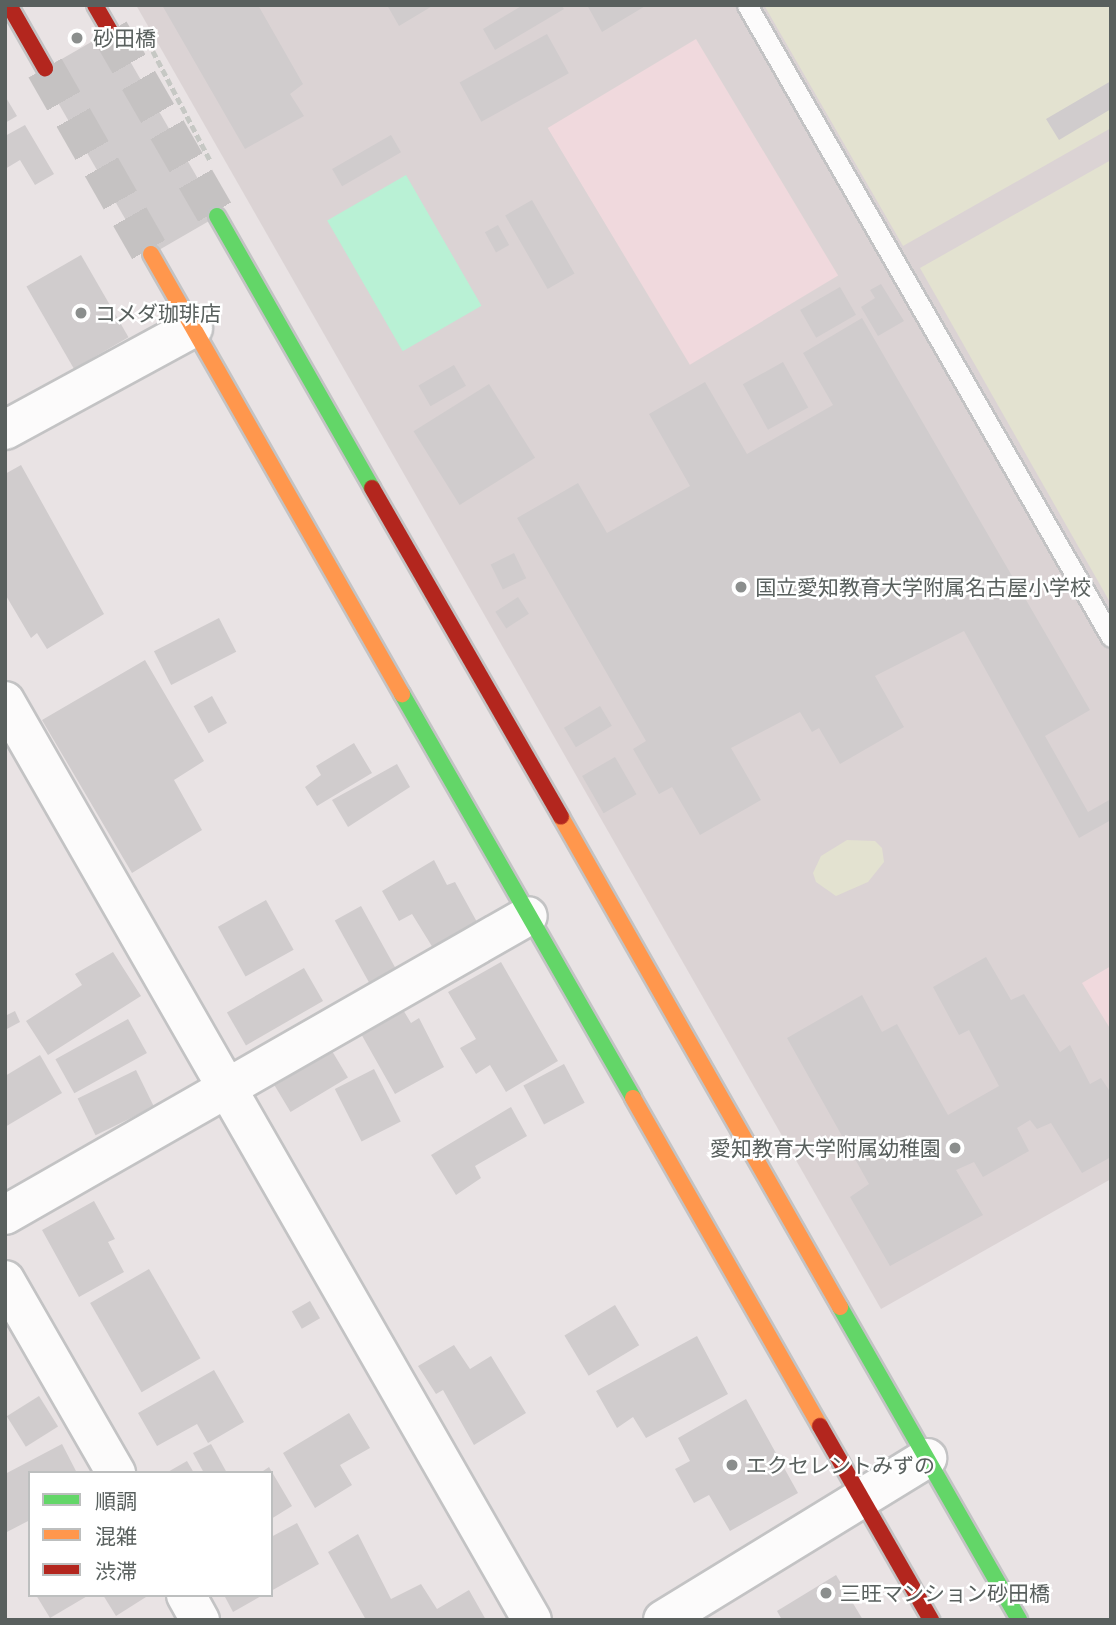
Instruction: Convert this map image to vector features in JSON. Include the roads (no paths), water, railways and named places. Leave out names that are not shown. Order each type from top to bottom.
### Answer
[{"type":"street","points":[[9,5],[45,68]]},
{"type":"street","points":[[95,5],[110,31]]},
{"type":"street","points":[[217,216],[1019,1620]]},
{"type":"street","points":[[151,254],[860,1500],[931,1620]]},
{"type":"street","points":[[5,430],[193,328]]},
{"type":"street","points":[[5,701],[532,1620]]},
{"type":"street","points":[[5,1214],[227,1090],[528,916]]},
{"type":"street","points":[[5,1280],[115,1471]]},
{"type":"street","points":[[663,1620],[927,1458]]},
{"type":"street","points":[[187,1597],[200,1620]]},
{"type":"lane","points":[[747,5],[1111,637]]},
{"type":"tunnel","points":[[110,31],[217,216]]},
{"type":"tunnel","points":[[45,68],[151,254]]},
{"type":"place","name":"砂田橋","points":[[77,38]]},
{"type":"place","name":"コメダ珈琲店","points":[[81,313]]},
{"type":"place","name":"国立愛知教育大学附属名古屋小学校","points":[[741,587]]},
{"type":"place","name":"愛知教育大学附属幼稚園","points":[[955,1148]]},
{"type":"place","name":"エクセレントみずの","points":[[732,1465]]},
{"type":"place","name":"三旺マンション砂田橋","points":[[826,1593]]}]
